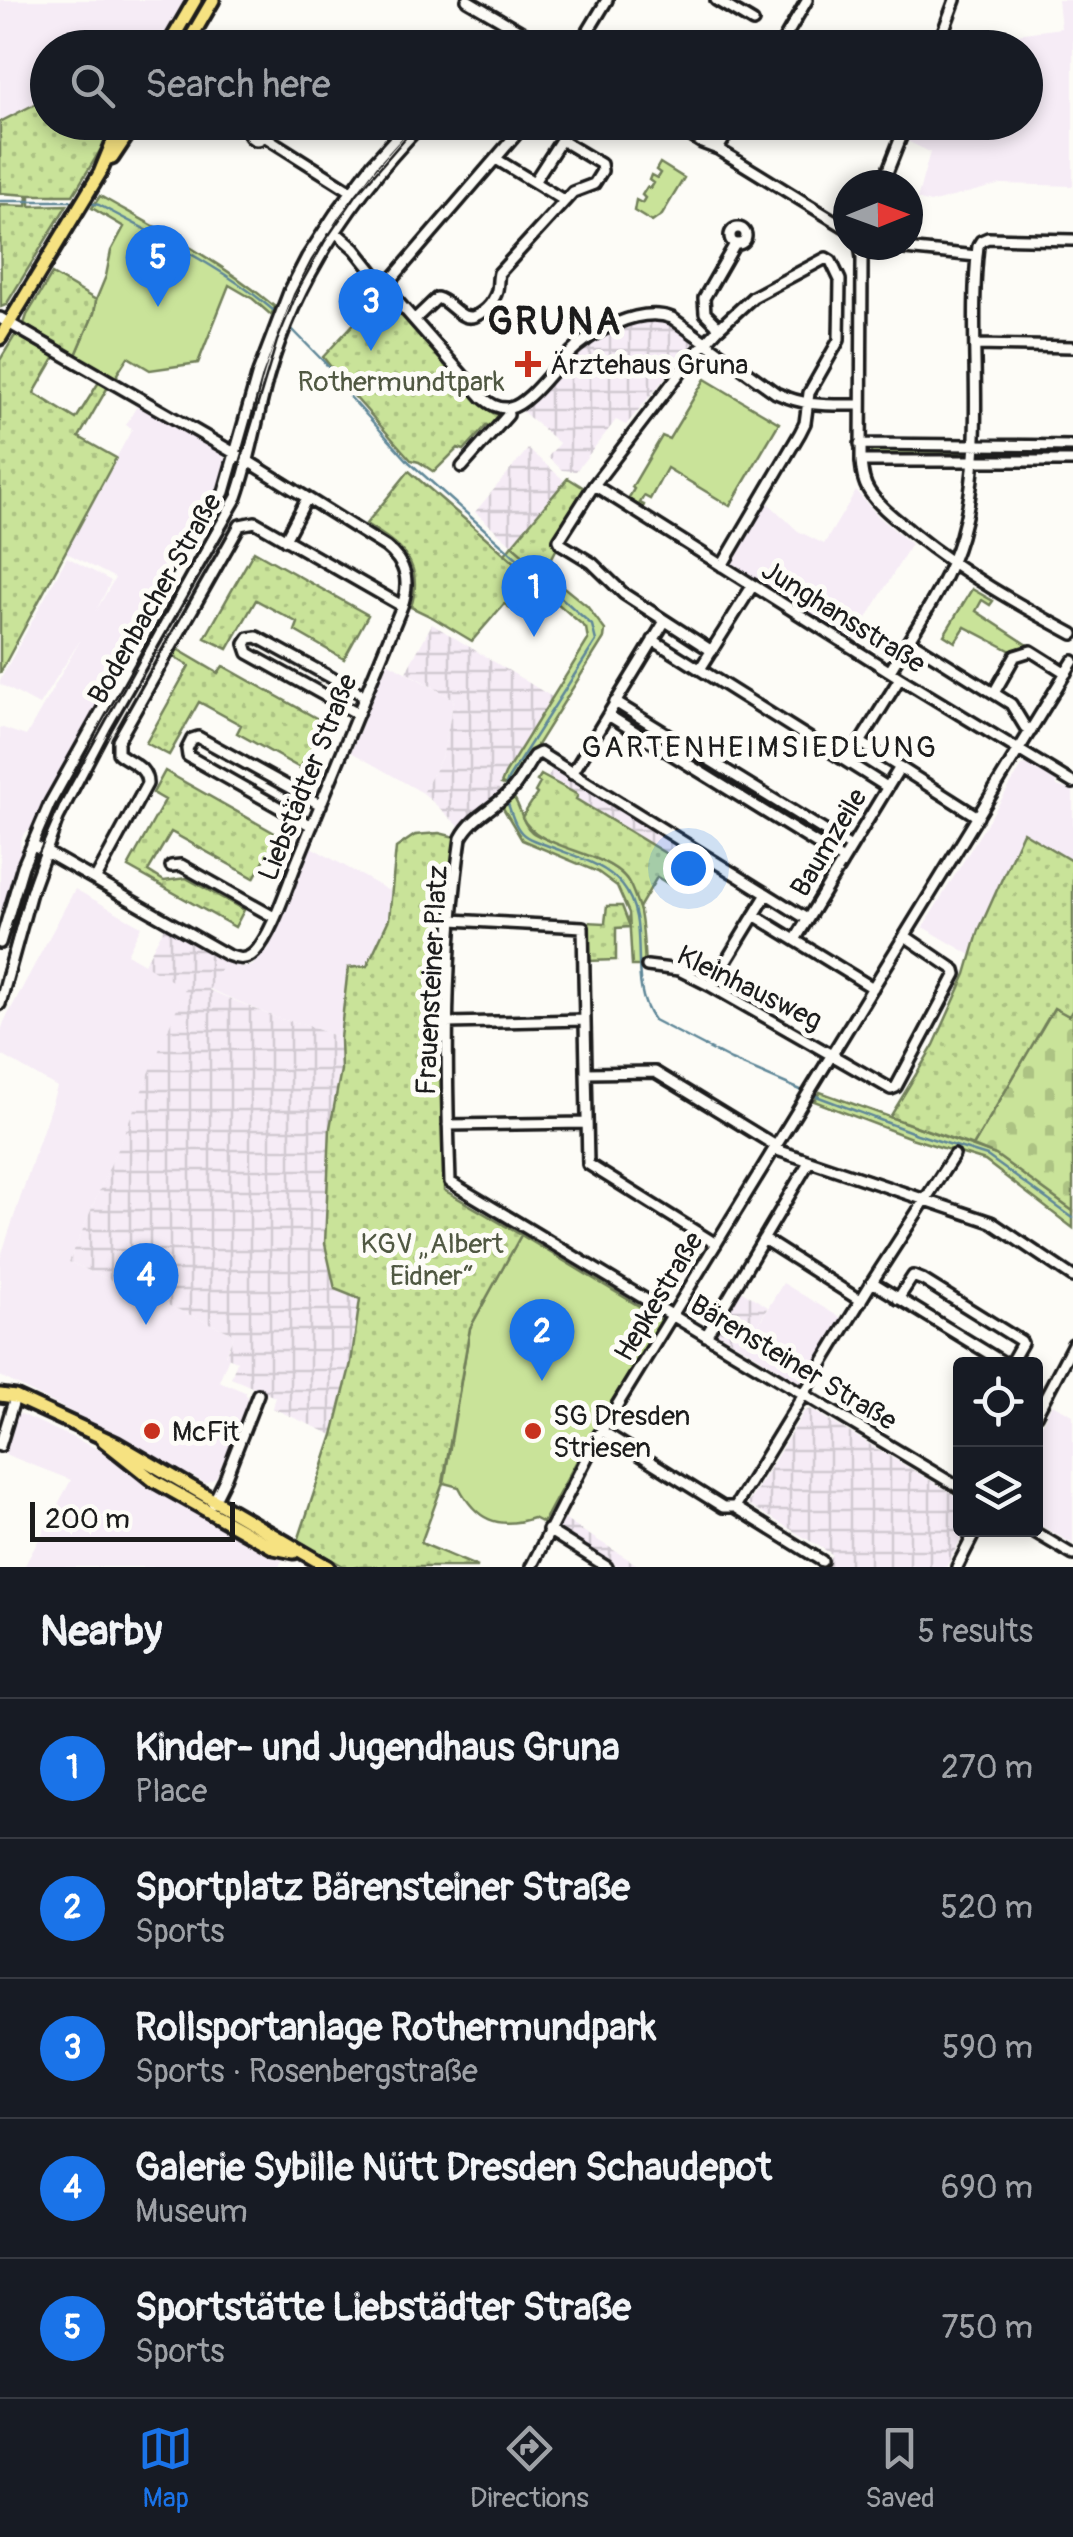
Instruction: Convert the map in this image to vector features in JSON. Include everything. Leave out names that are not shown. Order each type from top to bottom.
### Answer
[{"type":"main road","points":[[177,30],[195,0]]},
{"type":"main road","points":[[195,30],[213,0]]},
{"type":"main road","points":[[0,338],[5,320],[100,173],[114,140]]},
{"type":"main road","points":[[100,173],[125,140]]},
{"type":"main road","points":[[0,1385],[15,1397],[117,1444],[211,1506],[328,1567]]},
{"type":"main road","points":[[0,1396],[15,1397]]},
{"type":"street","points":[[467,0],[517,30]]},
{"type":"street","points":[[588,30],[606,0]]},
{"type":"street","points":[[716,0],[753,22]]},
{"type":"street","points":[[790,30],[807,0]]},
{"type":"street","points":[[944,30],[955,0]]},
{"type":"street","points":[[270,140],[352,192]]},
{"type":"street","name":"Bodenbacher Straße","points":[[0,1004],[30,892],[73,788],[230,511],[244,478],[280,342],[331,229],[352,192],[395,140]]},
{"type":"street","name":"Bodenbacher Straße","points":[[0,943],[32,844],[50,803],[224,492],[276,322],[307,257],[408,140]]},
{"type":"street","points":[[385,287],[512,140]]},
{"type":"street","points":[[414,320],[437,298],[444,299],[464,316],[480,314],[496,294],[497,276],[565,201],[578,189],[594,184],[602,171],[598,160],[561,140],[534,182]]},
{"type":"street","points":[[699,140],[833,220]]},
{"type":"street","points":[[711,140],[718,149]]},
{"type":"street","points":[[718,149],[723,140]]},
{"type":"street","points":[[888,170],[900,140]]},
{"type":"street","points":[[496,159],[565,201]]},
{"type":"street","points":[[331,229],[356,250],[482,397],[497,407],[514,407],[578,346],[598,333],[635,316],[651,314],[666,316],[776,393],[806,404],[861,405]]},
{"type":"street","points":[[890,671],[934,598],[962,531],[974,445],[977,256],[981,241],[1073,240]]},
{"type":"street","points":[[718,329],[704,314],[704,298],[735,244]]},
{"type":"street","points":[[923,251],[977,256]]},
{"type":"street","points":[[712,651],[624,594],[592,563],[559,542],[594,484],[718,329],[754,297],[829,259],[840,280],[839,340],[809,393],[800,433],[722,566]]},
{"type":"street","points":[[862,260],[860,444],[862,476],[870,493],[951,563],[1073,634]]},
{"type":"street","name":"Liebstädter Straße","points":[[5,320],[248,461],[394,554],[406,574],[407,588],[274,917],[252,954],[238,959],[226,954],[32,844]]},
{"type":"street","points":[[976,346],[1073,346]]},
{"type":"street","points":[[462,467],[508,416],[507,408]]},
{"type":"street","points":[[860,444],[1073,446]]},
{"type":"street","points":[[861,461],[1073,461]]},
{"type":"street","name":"Junghansstraße","points":[[594,484],[900,678],[1073,782]]},
{"type":"street","points":[[285,540],[307,498]]},
{"type":"street","points":[[95,880],[147,784],[146,773],[118,753],[118,741],[240,525],[251,521],[402,606]]},
{"type":"street","points":[[700,670],[753,585]]},
{"type":"street","points":[[665,621],[572,774],[807,919]]},
{"type":"street","points":[[358,714],[248,653],[245,644],[248,638],[257,637],[365,696]]},
{"type":"street","points":[[653,640],[888,787]]},
{"type":"street","name":"Junghansstraße","points":[[909,640],[1011,704],[1031,730]]},
{"type":"street","points":[[994,693],[1015,656],[1031,652],[1066,673]]},
{"type":"street","name":"Hepkestraße","points":[[530,1567],[602,1431],[1073,661]]},
{"type":"street","points":[[848,762],[900,678]]},
{"type":"street","points":[[616,702],[851,847]]},
{"type":"street","points":[[608,714],[843,860]]},
{"type":"street","points":[[312,826],[188,756],[187,749],[192,739],[198,738],[320,804]]},
{"type":"street","points":[[860,742],[978,817]]},
{"type":"street","name":"Frauensteiner Platz","points":[[450,1182],[446,1023],[452,920],[463,832],[512,790],[534,756],[540,753],[572,774]]},
{"type":"street","name":"Baumzeile","points":[[794,940],[900,767]]},
{"type":"street","points":[[171,866],[181,865],[274,917]]},
{"type":"street","points":[[712,986],[767,894]]},
{"type":"street","points":[[754,915],[873,988]]},
{"type":"street","points":[[452,920],[582,927],[588,1164],[716,1244]]},
{"type":"street","points":[[832,1054],[891,1089],[896,1087],[956,974],[905,936]]},
{"type":"street","name":"Kleinhausweg","points":[[646,966],[679,970],[832,1054]]},
{"type":"street","points":[[446,1023],[585,1020]]},
{"type":"street","points":[[586,1074],[655,1072],[776,1148],[990,1222],[1073,1277]]},
{"type":"street","points":[[448,1125],[587,1122]]},
{"type":"street","points":[[735,1507],[954,1155]]},
{"type":"street","points":[[706,1336],[809,1162]]},
{"type":"street","name":"Bärensteiner Straße","points":[[450,1182],[953,1484]]},
{"type":"street","points":[[765,1240],[861,1301]]},
{"type":"street","points":[[898,1299],[913,1276],[923,1280],[1021,1341],[1013,1357]]},
{"type":"street","points":[[872,1282],[996,1357]]},
{"type":"street","points":[[1043,1400],[1073,1344]]},
{"type":"street","points":[[1043,1387],[1048,1390]]},
{"type":"street","points":[[211,1506],[258,1394]]},
{"type":"street","points":[[0,1446],[15,1397]]},
{"type":"street","points":[[602,1431],[723,1507],[735,1507],[822,1561]]},
{"type":"street","points":[[548,1530],[607,1567]]},
{"type":"street","points":[[957,1567],[972,1537]]},
{"type":"street","points":[[1042,1537],[1073,1556]]},
{"type":"shaded area","points":[[0,0],[186,0],[167,30],[30,30],[30,107],[0,122]]},
{"type":"shaded area","points":[[1058,0],[1073,0],[1073,186],[1001,184],[930,203],[923,201],[923,177],[930,152],[907,140],[1043,140],[1043,30],[1061,28]]},
{"type":"shaded area","points":[[661,318],[694,343],[626,425],[616,420],[576,471],[562,470],[548,457],[559,443],[522,411],[580,350],[630,324]]},
{"type":"shaded area","points":[[138,404],[221,453],[227,463],[225,473],[33,827],[24,833],[20,843],[22,857],[0,928],[0,727],[26,736],[81,639],[39,705],[0,684],[0,680],[67,557],[111,581],[96,611],[115,578],[65,552],[132,429],[126,425]]},
{"type":"shaded area","points":[[528,449],[565,481],[512,545],[475,512]]},
{"type":"shaded area","points":[[856,491],[911,544],[854,640],[733,566],[733,559],[767,502],[798,531],[824,544]]},
{"type":"shaded area","points":[[432,624],[552,697],[505,774],[500,797],[476,816],[473,814],[462,829],[423,793],[443,754],[454,699],[406,672]]},
{"type":"shaded area","points":[[387,662],[454,699],[443,754],[423,793],[351,752]]},
{"type":"shaded area","points":[[1029,764],[1056,781],[1057,786],[1073,791],[1073,862],[1024,832],[971,955],[923,927],[1022,766]]},
{"type":"shaded area","points":[[554,766],[691,852],[683,864],[576,799],[577,795],[548,777]]},
{"type":"shaded area","points":[[311,847],[391,892],[390,918],[367,966],[348,969],[340,1038],[279,1019],[209,989],[224,962],[252,966],[268,949]]},
{"type":"shaded area","points":[[75,889],[141,926],[127,954],[186,988],[69,1262],[234,1334],[219,1381],[245,1392],[249,1402],[216,1478],[205,1483],[170,1469],[109,1431],[0,1376],[0,1259],[57,1087],[0,1054],[0,1034]]},
{"type":"shaded area","points":[[164,928],[224,962],[209,990],[279,1019],[340,1038],[341,1070],[330,1128],[325,1244],[360,1298],[351,1363],[333,1435],[272,1408],[275,1397],[231,1378],[237,1361],[225,1356],[234,1334],[69,1262],[185,989],[144,964]]},
{"type":"shaded area","points":[[783,1283],[849,1323],[810,1389],[744,1348]]},
{"type":"shaded area","points":[[737,1288],[768,1307],[744,1348],[711,1329]]},
{"type":"shaded area","points":[[1052,1404],[1073,1415],[1073,1544],[1043,1527],[1043,1422]]},
{"type":"shaded area","points":[[810,1409],[953,1494],[953,1537],[962,1537],[946,1567],[825,1567],[832,1554],[748,1504],[804,1412]]},
{"type":"shaded area","points":[[21,1414],[115,1457],[222,1529],[283,1558],[279,1567],[24,1567],[71,1480],[2,1453],[15,1416]]},
{"type":"shaded area","points":[[562,1518],[641,1567],[618,1567],[556,1529]]},
{"type":"green space","points":[[30,107],[30,140],[106,140],[73,195],[30,195],[30,206],[67,205],[6,305],[1,307],[0,205],[27,206],[28,195],[0,193],[0,122]]},
{"type":"green space","points":[[660,163],[684,178],[662,215],[652,222],[634,211],[636,200],[642,203],[642,195],[653,183],[649,180],[651,175],[657,178],[660,173],[656,170]]},
{"type":"green space","points":[[100,196],[234,275],[275,307],[271,315],[229,285],[198,363],[150,370],[128,357],[118,379],[76,355],[94,313],[111,251],[124,227],[92,208]]},
{"type":"green space","points":[[52,274],[96,300],[76,355],[24,324]]},
{"type":"green space","name":"Rothermundtpark","points":[[383,292],[485,407],[505,416],[494,429],[487,425],[464,450],[458,448],[434,472],[411,460],[323,357]]},
{"type":"green space","points":[[17,335],[55,357],[34,393],[76,419],[99,382],[108,387],[79,437],[116,458],[0,673],[0,360]]},
{"type":"green space","points":[[705,379],[779,423],[730,506],[667,468],[650,499],[644,496],[640,503],[643,508],[628,499],[632,487],[662,436],[669,439]]},
{"type":"green space","points":[[871,448],[1073,451],[1073,457],[871,455]]},
{"type":"green space","points":[[409,471],[536,581],[512,609],[504,604],[472,641],[411,607],[415,578],[407,557],[366,524]]},
{"type":"green space","points":[[568,478],[584,488],[554,539],[558,546],[544,573],[512,545]]},
{"type":"green space","points":[[512,545],[587,606],[605,630],[604,638],[514,782],[507,786],[501,784],[505,774],[588,640],[586,628],[505,554]]},
{"type":"green space","points":[[254,551],[368,615],[344,659],[295,631],[298,623],[256,600],[228,649],[205,638]]},
{"type":"green space","points":[[972,589],[993,601],[990,605],[982,600],[976,611],[1030,649],[1015,653],[965,627],[955,642],[944,635]]},
{"type":"green space","points":[[177,649],[218,673],[223,666],[325,723],[300,768],[237,733],[241,725],[199,702],[169,755],[146,743],[189,666],[173,656]]},
{"type":"green space","points":[[619,708],[845,848],[841,854],[615,714]]},
{"type":"green space","points":[[165,771],[278,835],[254,878],[171,832],[148,871],[164,881],[186,878],[244,910],[235,927],[128,867],[165,800],[153,793]]},
{"type":"green space","points":[[541,775],[683,864],[670,885],[657,877],[639,908],[628,881],[615,868],[530,828],[522,817],[537,794]]},
{"type":"green space","points":[[514,798],[532,832],[601,861],[624,876],[639,907],[645,966],[632,966],[629,913],[617,886],[598,872],[522,840],[500,803]]},
{"type":"green space","points":[[1023,832],[1073,862],[1073,1009],[1069,1016],[1054,1008],[973,1146],[890,1117],[934,1045]]},
{"type":"green space","name":"KGV „Albert Eidner“","points":[[439,833],[455,837],[443,1014],[431,1020],[431,1039],[443,1043],[444,1190],[521,1235],[470,1328],[443,1483],[421,1543],[478,1567],[345,1567],[298,1541],[333,1435],[351,1363],[360,1299],[335,1289],[325,1244],[330,1128],[341,1070],[340,1038],[348,968],[367,966],[389,919],[396,848],[415,835]]},
{"type":"green space","points":[[607,906],[622,906],[630,927],[616,928],[616,960],[588,961],[587,922],[605,923]]},
{"type":"green space","points":[[1054,1007],[1069,1016],[1073,1009],[1073,1211],[996,1155],[973,1146]]},
{"type":"green space","points":[[820,1092],[996,1155],[1073,1211],[1073,1228],[985,1161],[814,1101]]},
{"type":"green space","points":[[521,1235],[662,1320],[591,1435],[543,1523],[533,1518],[509,1523],[489,1519],[473,1507],[459,1487],[444,1483],[470,1328]]},
{"type":"waterway","points":[[0,201],[78,201]]},
{"type":"waterway","points":[[86,202],[99,205],[189,253],[273,310]]},
{"type":"waterway","points":[[291,328],[409,462],[592,625],[596,641],[508,779],[505,793]]},
{"type":"waterway","points":[[507,801],[526,837],[597,865],[622,885],[636,917],[641,988],[654,1020],[803,1091]]},
{"type":"waterway","points":[[811,1094],[987,1156],[1073,1218]]},
{"type":"tram line","points":[[783,30],[801,0]]},
{"type":"tram line","points":[[0,979],[32,869],[60,804],[230,496],[277,341],[299,288],[357,194],[404,140]]},
{"type":"place","name":"Sportstätte Liebstädter Straße","points":[[158,307]]},
{"type":"place","name":"Rollsportanlage Rothermundpark","points":[[371,351]]},
{"type":"place","name":"Ärztehaus Gruna","points":[[528,364]]},
{"type":"place","name":"Kinder- und Jugendhaus Gruna","points":[[534,637]]},
{"type":"place","name":"Galerie Sybille Nütt Dresden Schaudepot","points":[[146,1325]]},
{"type":"place","name":"Sportplatz Bärensteiner Straße","points":[[542,1381]]},
{"type":"place","name":"McFit","points":[[152,1431]]},
{"type":"place","name":"SG Dresden Striesen","points":[[533,1431]]},
{"type":"district","name":"GRUNA","points":[[555,321]]},
{"type":"district","name":"GARTENHEIMSIEDLUNG","points":[[760,747]]}]
